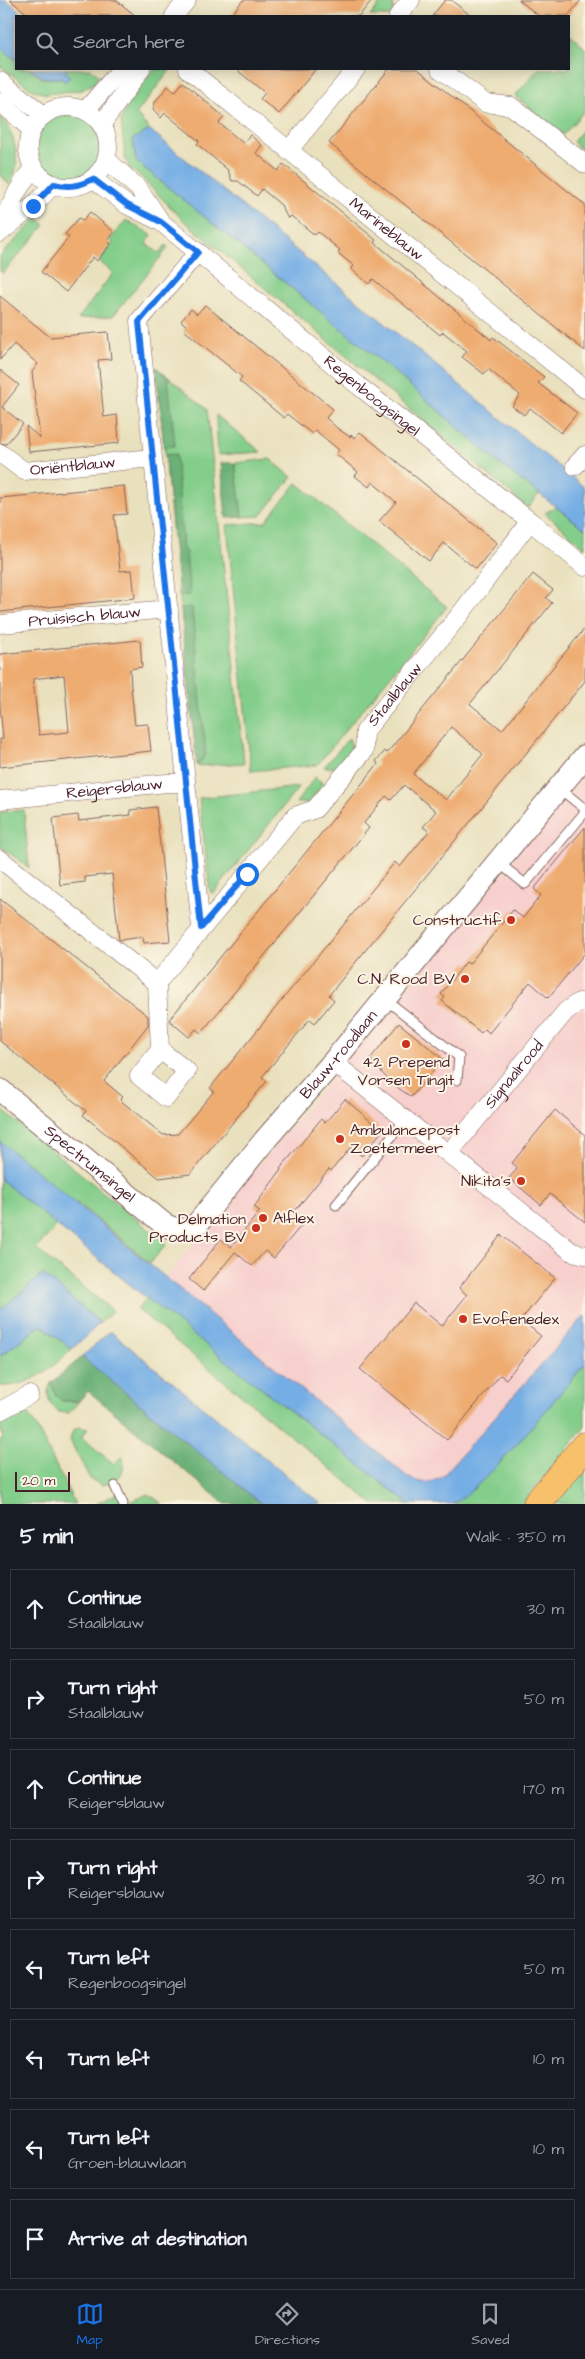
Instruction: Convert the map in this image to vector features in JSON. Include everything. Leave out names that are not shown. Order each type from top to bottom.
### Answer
[{"type":"main road","points":[[537,1504],[585,1446]]},
{"type":"street","points":[[175,15],[187,0]]},
{"type":"street","points":[[399,15],[411,0]]},
{"type":"street","points":[[86,110],[119,70]]},
{"type":"street","points":[[102,124],[140,70]]},
{"type":"street","name":"Marineblauw","points":[[189,70],[585,389]]},
{"type":"street","points":[[288,150],[355,70]]},
{"type":"street","points":[[441,70],[485,103],[511,106],[585,164]]},
{"type":"street","points":[[0,81],[44,115]]},
{"type":"street","points":[[0,102],[32,130]]},
{"type":"street","points":[[64,107],[86,110],[102,124],[108,141],[107,160],[93,179],[80,185],[67,187],[54,184],[42,177],[33,166],[28,148],[32,130],[44,115],[64,107]]},
{"type":"street","name":"Regenboogsingel","points":[[107,160],[139,189],[161,222]]},
{"type":"street","points":[[0,225],[33,166]]},
{"type":"street","name":"Regenboogsingel","points":[[93,179],[127,205],[161,222],[360,387],[530,521],[585,567]]},
{"type":"street","points":[[0,233],[33,206],[54,184]]},
{"type":"street","name":"Reigersblauw","points":[[0,800],[168,783],[185,783],[139,322],[198,252]]},
{"type":"street","name":"Oriëntblauw","points":[[0,453],[24,472],[152,458]]},
{"type":"street","name":"Staalblauw","points":[[157,983],[295,816],[315,809],[364,751],[365,731],[462,612],[530,521]]},
{"type":"street","name":"Pruisisch blauw","points":[[0,624],[169,608]]},
{"type":"street","name":"Blauw-roodlaan","points":[[183,1230],[198,1223],[265,1140],[333,1062],[584,760]]},
{"type":"street","points":[[185,783],[201,928]]},
{"type":"street","points":[[0,858],[157,983],[160,1050]]},
{"type":"street","name":"Signaalrood","points":[[449,1153],[566,1011],[580,1002],[585,1002]]},
{"type":"street","points":[[333,1062],[572,1252],[585,1255]]},
{"type":"street","name":"Spectrumsingel","points":[[0,1090],[165,1225],[175,1230],[183,1230]]},
{"type":"street","points":[[0,1411],[29,1395]]},
{"type":"lane","points":[[498,862],[525,884],[585,810],[559,788]]},
{"type":"lane","points":[[385,999],[459,1057],[457,1080]]},
{"type":"lane","points":[[336,1205],[406,1120]]},
{"type":"lane","points":[[115,1486],[124,1504]]},
{"type":"shaded area","points":[[585,772],[585,1315],[442,1477],[431,1483],[421,1483],[409,1478],[166,1277]]},
{"type":"green space","points":[[383,0],[388,0],[393,4],[394,15],[371,15]]},
{"type":"green space","points":[[570,35],[585,48],[585,110],[563,135],[515,96],[537,70],[570,70]]},
{"type":"green space","points":[[0,48],[15,59],[15,70],[30,70],[42,78],[60,78],[67,70],[92,70],[99,76],[94,83],[82,90],[46,94],[31,89],[0,66]]},
{"type":"green space","points":[[153,70],[170,70],[136,114],[150,130],[133,140],[136,161],[398,375],[497,462],[539,494],[528,508],[183,220],[140,176],[130,169],[125,158],[121,120],[127,106]]},
{"type":"green space","points":[[69,114],[87,119],[92,123],[96,128],[101,146],[96,164],[92,169],[87,173],[69,178],[51,173],[46,169],[42,164],[37,146],[42,128],[46,123],[51,119]]},
{"type":"green space","points":[[0,117],[10,131],[16,150],[16,169],[9,185],[0,174]]},
{"type":"green space","points":[[585,127],[585,153],[573,142]]},
{"type":"green space","points":[[37,218],[45,225],[3,273],[0,271],[0,256]]},
{"type":"green space","points":[[126,220],[152,235],[146,244],[159,253],[166,245],[168,248],[113,316],[78,319],[113,273],[99,261],[113,243],[110,240]]},
{"type":"green space","points":[[156,367],[207,409],[244,763],[197,766]]},
{"type":"green space","points":[[156,367],[168,378],[175,446],[164,447]]},
{"type":"green space","points":[[216,415],[261,452],[218,455]]},
{"type":"green space","points":[[176,454],[183,549],[186,552],[190,595],[179,596],[165,455]]},
{"type":"green space","points":[[270,459],[292,477],[261,516],[242,517],[235,463]]},
{"type":"green space","points":[[221,463],[235,463],[242,517],[226,518]]},
{"type":"green space","points":[[297,483],[447,607],[317,765],[251,771],[227,525],[265,522]]},
{"type":"green space","points":[[556,507],[585,529],[585,548],[545,513]]},
{"type":"green space","points":[[192,607],[206,755],[197,766],[181,608]]},
{"type":"green space","points":[[349,738],[352,750],[336,768],[324,767]]},
{"type":"green space","points":[[315,777],[323,783],[309,803],[296,803]]},
{"type":"green space","points":[[299,787],[214,893],[210,892],[199,798]]},
{"type":"green space","points":[[24,810],[29,868],[0,846],[0,812]]},
{"type":"green space","points":[[0,1108],[167,1244],[150,1263],[77,1203],[36,1249],[113,1311],[100,1323],[43,1274],[0,1310]]},
{"type":"green space","points":[[147,1298],[409,1504],[373,1504],[137,1309]]},
{"type":"green space","points":[[41,1325],[72,1349],[48,1370],[30,1380],[11,1386],[0,1386],[0,1356]]},
{"type":"green space","points":[[82,1357],[262,1504],[225,1504],[88,1391],[79,1401],[62,1401],[56,1395],[51,1383]]},
{"type":"green space","points":[[585,1364],[585,1427],[522,1504],[452,1504],[471,1491],[496,1467]]},
{"type":"green space","points":[[51,1383],[56,1395],[62,1401],[79,1401],[69,1413],[58,1412],[52,1406],[48,1395]]},
{"type":"green space","points":[[23,1408],[36,1426],[75,1504],[0,1504],[0,1440],[3,1438],[0,1426]]},
{"type":"green space","points":[[78,1427],[88,1429],[81,1437],[114,1464],[122,1456],[124,1466],[120,1475],[107,1484],[102,1485],[90,1479],[70,1440],[73,1430]]},
{"type":"green space","points":[[585,1459],[585,1500],[582,1504],[549,1504]]},
{"type":"green space","points":[[122,1491],[128,1503],[148,1494],[163,1504],[96,1504]]},
{"type":"water","points":[[0,0],[6,0],[25,15],[15,15],[15,59],[0,48]]},
{"type":"water","points":[[31,70],[67,70],[65,72],[70,76],[65,82],[60,78],[45,78]]},
{"type":"water","points":[[150,130],[585,488],[585,529],[497,462],[398,375],[136,161],[133,139]]},
{"type":"water","points":[[0,1141],[409,1478],[414,1480],[426,1482],[442,1477],[585,1315],[585,1364],[499,1463],[464,1497],[451,1504],[409,1504],[135,1289],[0,1179]]},
{"type":"water","points":[[43,1274],[100,1323],[72,1349],[41,1325],[0,1356],[0,1310]]},
{"type":"water","points":[[110,1331],[321,1504],[262,1504],[82,1357]]},
{"type":"building","points":[[10,0],[116,0],[135,15],[29,15]]},
{"type":"building","points":[[243,0],[372,0],[360,15],[231,15]]},
{"type":"building","points":[[445,0],[451,0],[470,15],[433,15]]},
{"type":"building","points":[[519,0],[581,0],[569,15],[538,15]]},
{"type":"building","points":[[237,70],[315,70],[279,114],[260,99],[265,93]]},
{"type":"building","points":[[388,70],[419,70],[585,205],[585,351],[329,143]]},
{"type":"building","points":[[183,82],[224,117],[219,123],[243,143],[250,135],[262,145],[256,153],[278,171],[283,164],[376,240],[374,242],[491,340],[493,337],[544,377],[538,383],[577,413],[561,433],[530,408],[524,415],[512,406],[520,395],[488,369],[484,374],[462,357],[467,351],[443,332],[440,335],[373,279],[369,284],[351,269],[354,266],[338,253],[340,250],[318,232],[315,235],[291,216],[288,219],[281,205],[262,189],[257,196],[238,181],[232,181],[228,170],[197,144],[199,141],[165,113],[161,118],[153,109],[155,102],[168,86],[175,92]]},
{"type":"building","points":[[90,212],[114,232],[108,241],[111,244],[97,261],[93,257],[66,292],[41,272],[69,237],[65,234],[79,218],[83,221]]},
{"type":"building","points":[[0,296],[50,337],[108,332],[111,359],[98,360],[104,417],[117,415],[119,443],[29,452],[26,426],[40,438],[32,372],[38,364],[14,344],[0,360]]},
{"type":"building","points":[[205,305],[333,409],[326,418],[337,428],[350,437],[351,435],[355,438],[360,432],[497,543],[476,569],[444,543],[429,561],[379,521],[396,502],[372,482],[369,487],[355,476],[358,472],[336,454],[339,450],[315,430],[312,434],[287,414],[284,418],[239,381],[242,377],[184,330],[187,326],[181,321],[191,309],[197,314]]},
{"type":"building","points":[[0,370],[19,385],[2,407],[23,424],[6,444],[0,443]]},
{"type":"building","points":[[124,486],[127,514],[114,515],[120,571],[132,570],[135,598],[0,612],[0,498]]},
{"type":"building","points":[[533,574],[553,590],[546,598],[552,603],[470,704],[502,730],[585,628],[585,681],[329,995],[334,1000],[315,1023],[310,1019],[262,1077],[267,1081],[190,1174],[159,1178],[83,1115],[86,1111],[0,1041],[0,899],[148,1016],[148,1025],[104,1081],[123,1097],[120,1100],[163,1135],[178,1134],[214,1091],[210,1088],[395,862],[400,867],[429,831],[423,827],[436,811],[404,785],[391,800],[386,796],[364,823],[369,828],[201,1033],[196,1029],[189,1037],[169,1020],[378,764],[376,761],[385,751],[387,753]],"holes":[[[451,727],[483,754],[446,800],[413,774]]]},
{"type":"building","points":[[140,640],[142,667],[130,669],[131,686],[135,725],[148,724],[151,751],[0,767],[0,739],[3,739],[0,706],[0,654]],"holes":[[[64,675],[69,732],[39,735],[33,679]]]},
{"type":"building","points":[[156,807],[170,941],[144,943],[143,937],[119,940],[112,874],[85,877],[85,882],[60,885],[53,818],[78,815],[79,821],[131,815],[130,810]]},
{"type":"building","points":[[585,827],[585,953],[548,998],[530,982],[489,1033],[485,1029],[481,1033],[442,1001],[445,997],[441,994],[466,962],[469,964],[513,910],[523,918],[541,895],[534,889]]},
{"type":"building","points":[[399,1023],[443,1059],[411,1097],[390,1082],[370,1059]]},
{"type":"building","points":[[345,1099],[382,1131],[362,1156],[351,1147],[331,1171],[329,1169],[294,1212],[305,1221],[274,1258],[265,1251],[252,1266],[235,1252],[203,1291],[189,1279],[221,1239],[231,1247],[260,1211],[254,1207],[280,1169],[321,1119],[325,1123]]},
{"type":"building","points":[[555,1110],[585,1135],[585,1222],[550,1194],[541,1205],[509,1178],[518,1168],[512,1163]]},
{"type":"building","points":[[501,1235],[555,1278],[521,1320],[541,1336],[506,1379],[500,1375],[447,1440],[360,1369],[414,1303],[442,1326],[467,1295],[459,1288]]},
{"type":"place","name":"Constructif","points":[[511,920]]},
{"type":"place","name":"C.N. Rood BV","points":[[465,979]]},
{"type":"place","name":"42 Prepend Vorsen Tingit","points":[[406,1044]]},
{"type":"place","name":"Ambulancepost Zoetermeer","points":[[340,1139]]},
{"type":"place","name":"Nikita's","points":[[521,1181]]},
{"type":"place","name":"Alflex","points":[[263,1218]]},
{"type":"place","name":"Delmation Products BV","points":[[256,1228]]},
{"type":"place","name":"Evofenedex","points":[[463,1319]]},
{"type":"route","points":[[33,206],[54,184],[67,187],[80,185],[93,179],[127,205],[161,222],[198,252],[139,322],[201,928],[247,874]]}]
